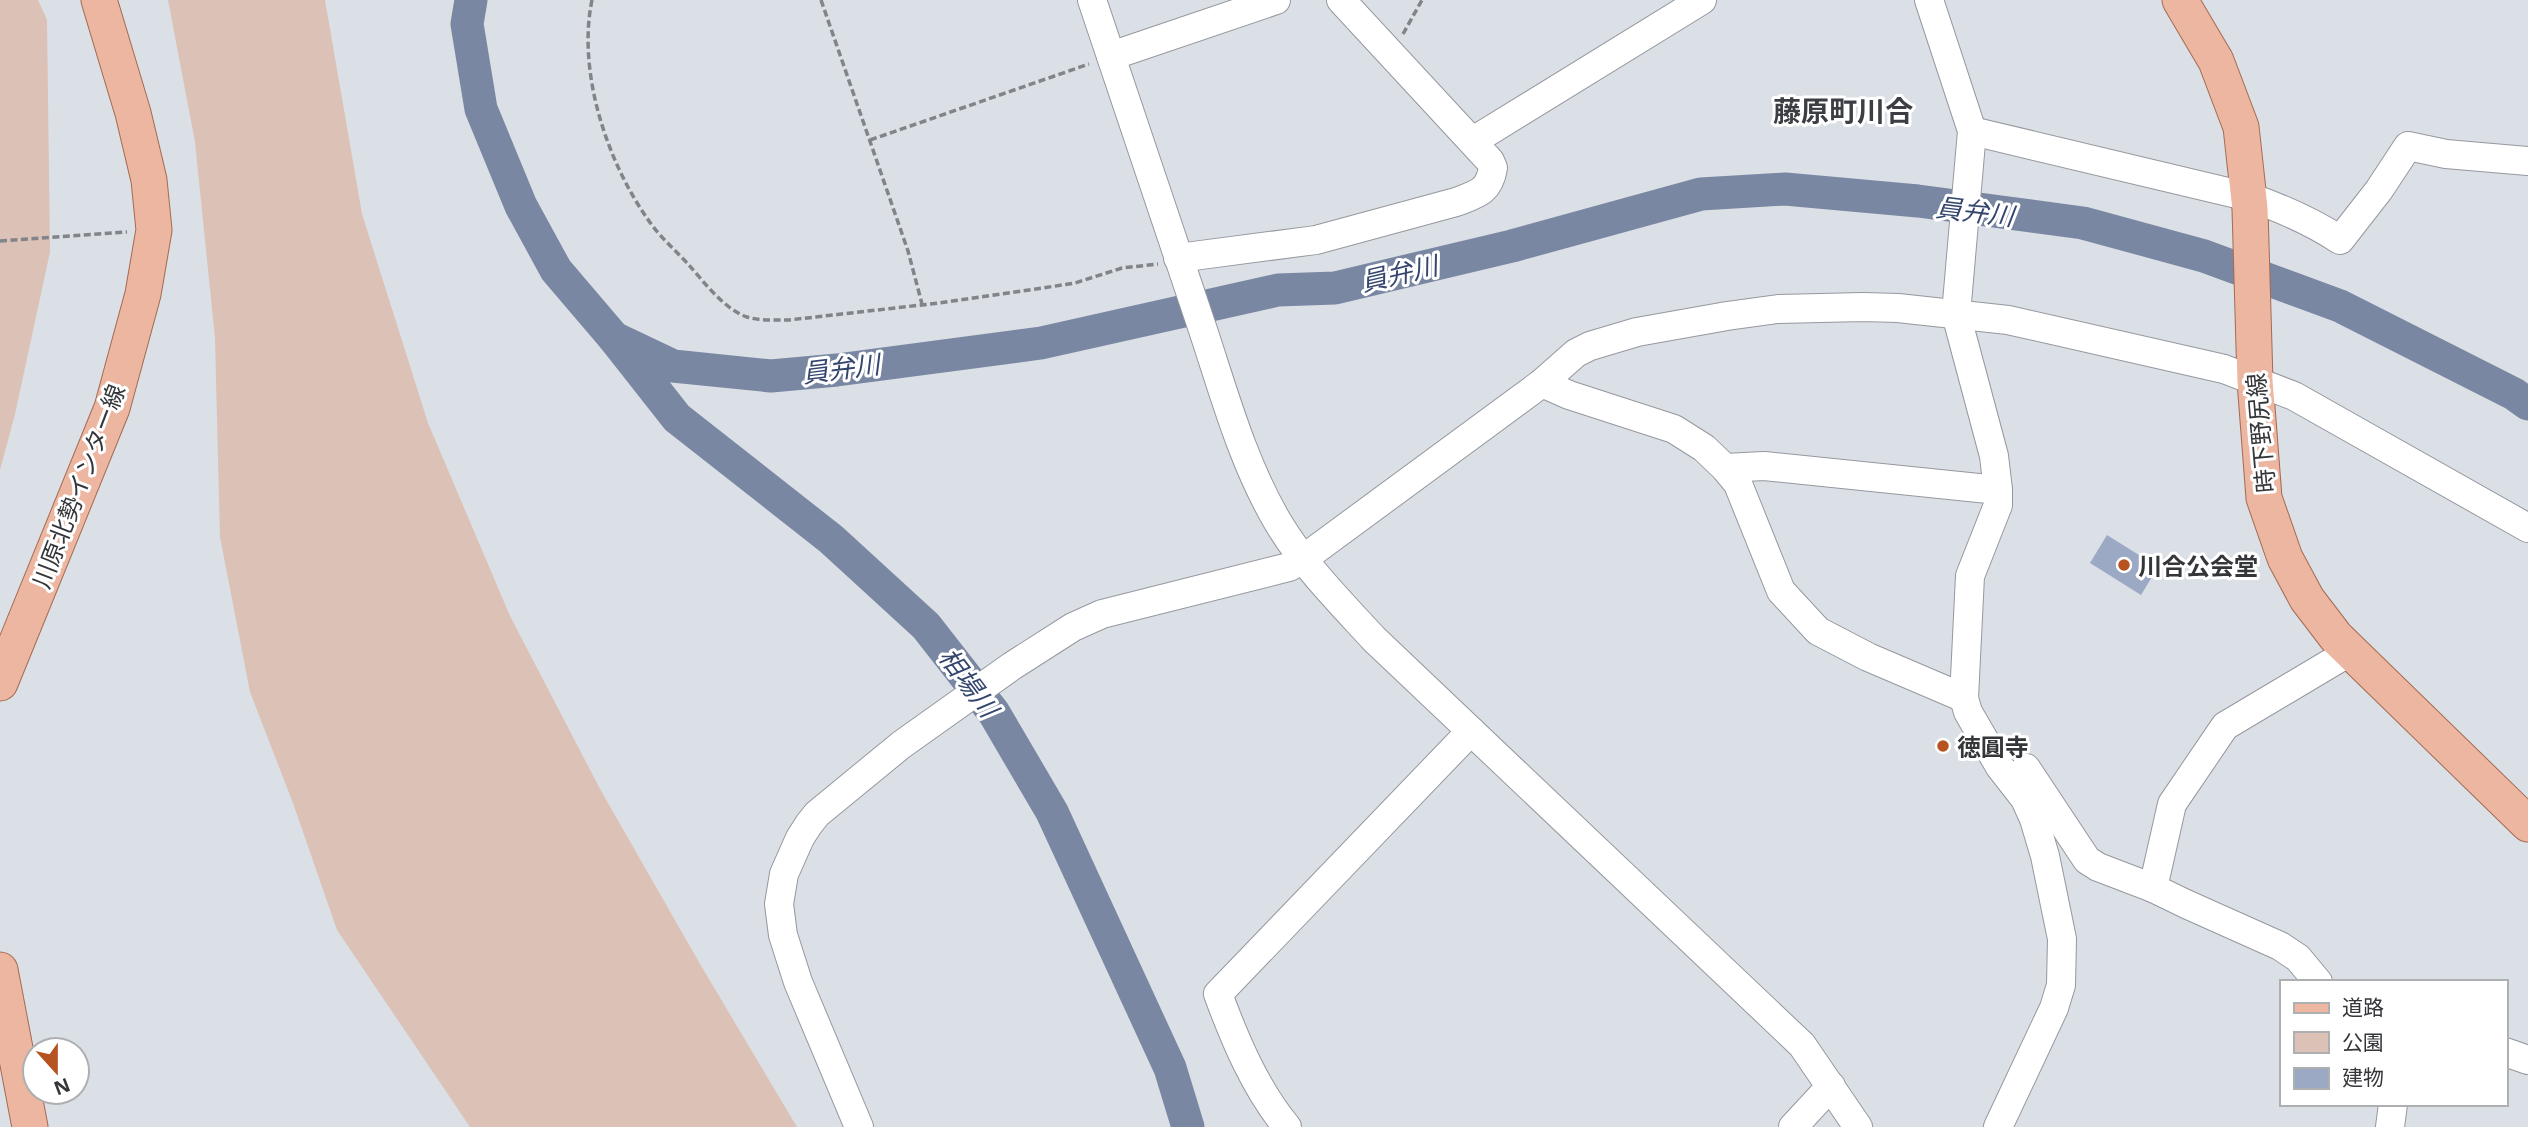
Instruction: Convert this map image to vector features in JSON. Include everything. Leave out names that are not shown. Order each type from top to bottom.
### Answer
[{"type":"main road","name":"川原北勢インター線","points":[[0,683],[112,408],[143,294],[154,230],[149,180],[134,113],[99,0]]},
{"type":"main road","name":"時下野尻線","points":[[2180,0],[2216,61],[2241,127],[2249,203],[2254,375],[2264,498],[2285,558],[2307,599],[2336,637],[2528,824]]},
{"type":"main road","points":[[0,970],[30,1127]]},
{"type":"street","points":[[1092,0],[1225,397],[1254,474],[1279,524],[1319,580],[1374,639],[1802,1045],[1858,1127]]},
{"type":"street","points":[[1111,56],[1276,0]]},
{"type":"street","points":[[1179,262],[1316,240],[1467,198],[1488,186],[1493,168],[1473,141],[1341,0]]},
{"type":"street","points":[[1473,141],[1703,0]]},
{"type":"street","points":[[1929,0],[1970,137],[1956,309],[1994,456],[1998,490],[1998,505],[1970,576],[1964,698],[1968,712],[2000,767],[2025,799],[2034,819],[2061,923],[2063,955],[2061,985],[2054,1008],[1998,1127]]},
{"type":"street","points":[[1970,137],[2249,203],[2282,208],[2340,240],[2379,190],[2408,146],[2446,154],[2528,161]]},
{"type":"street","points":[[859,1127],[790,963],[780,918],[780,891],[784,874],[795,848],[817,814],[901,746],[1012,666],[1087,620],[1289,567],[1303,559],[1542,383],[1576,353],[1590,346],[1637,332],[1778,310],[1863,307],[1956,309],[2254,375],[2528,528]]},
{"type":"street","points":[[1542,383],[1569,395],[1674,429],[1703,448],[1738,484],[1771,572],[1781,591],[1818,631],[1868,657],[1964,698]]},
{"type":"street","points":[[1725,468],[1764,466],[1998,490]]},
{"type":"street","points":[[2153,888],[2172,804],[2225,726],[2351,651]]},
{"type":"street","points":[[1978,727],[2027,769],[2087,860],[2280,946],[2298,958],[2316,980]]},
{"type":"street","points":[[1287,1127],[1274,1111],[1236,1042],[1218,994],[1471,731]]},
{"type":"street","points":[[2507,1053],[2528,1060]]},
{"type":"street","points":[[1793,1127],[1831,1086]]},
{"type":"street","points":[[2390,1127],[2393,1106]]},
{"type":"path","points":[[592,0],[587,52],[605,136],[623,181],[650,223],[719,298],[747,317],[770,321],[829,316],[1075,283],[1122,268],[1179,262]]},
{"type":"path","points":[[821,0],[908,251],[922,304]]},
{"type":"path","points":[[1392,54],[1422,0]]},
{"type":"path","points":[[870,140],[1111,56]]},
{"type":"path","points":[[0,242],[154,230]]},
{"type":"green space","points":[[0,0],[38,0],[47,20],[50,252],[15,414],[0,470]]},
{"type":"green space","points":[[168,0],[325,0],[362,214],[428,423],[510,616],[600,789],[797,1127],[470,1127],[337,930],[293,803],[250,692],[220,537],[215,338],[195,142]]},
{"type":"building","name":"川合公会堂","points":[[2107,535],[2158,567],[2141,595],[2090,563]]},
{"type":"waterway","name":"相場川","points":[[471,0],[467,24],[481,109],[521,206],[556,270],[677,418],[831,539],[926,626],[994,713],[1052,812],[1170,1068],[1188,1127]]},
{"type":"waterway","name":"員弁川","points":[[614,338],[673,366],[771,376],[837,370],[1041,343],[1278,290],[1335,288],[1512,246],[1701,194],[1785,189],[1918,201],[2083,223],[2204,256],[2340,306],[2514,394],[2528,404]]},
{"type":"place","name":"川合公会堂","points":[[2124,565]]},
{"type":"place","name":"徳圓寺","points":[[1943,746]]},
{"type":"district","name":"藤原町川合","points":[[1843,110]]}]
